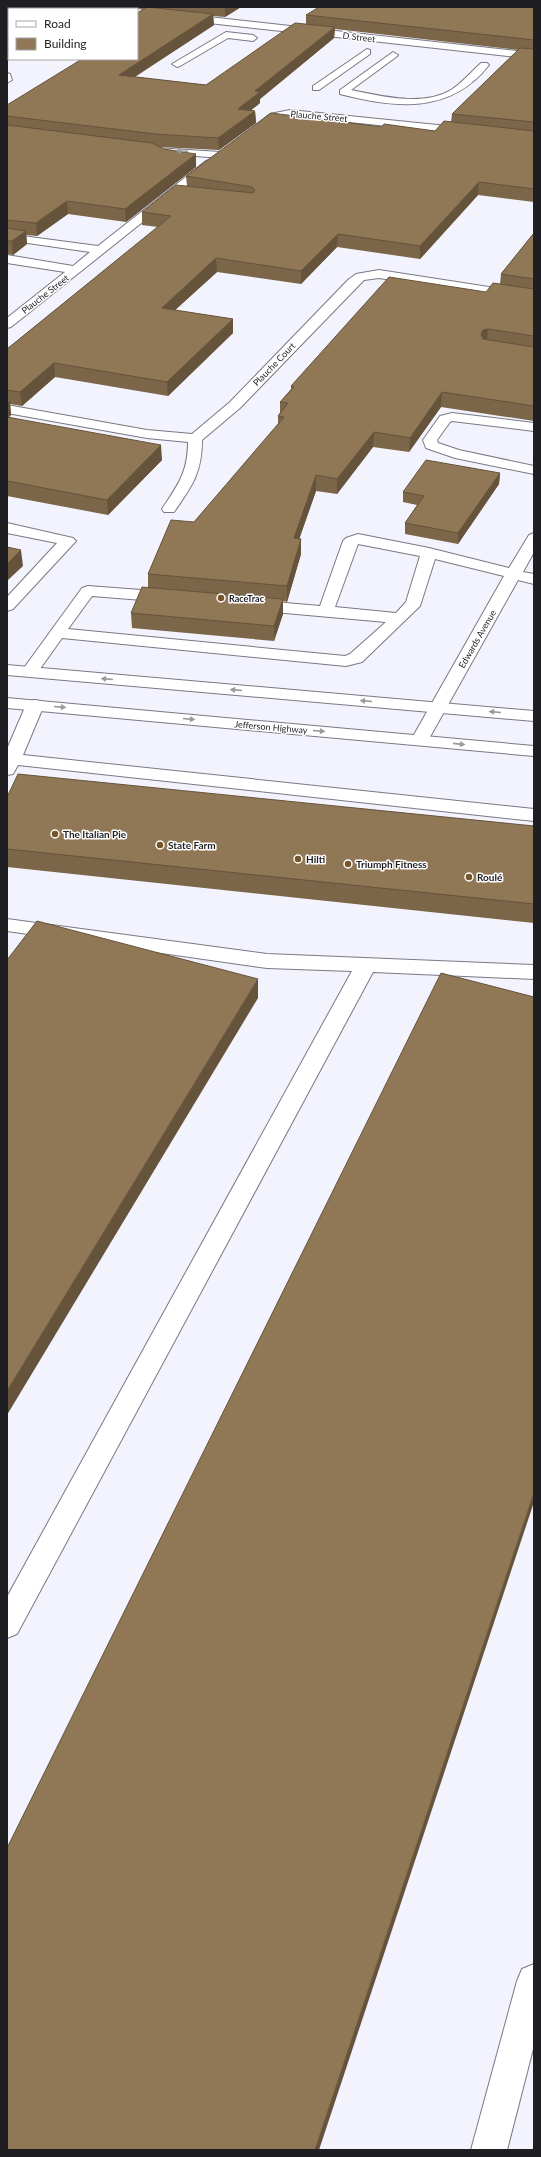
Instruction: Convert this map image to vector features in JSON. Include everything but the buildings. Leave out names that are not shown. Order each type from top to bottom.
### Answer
[{"type":"street","points":[[85,7],[95,8]]},
{"type":"street","name":"D Street","points":[[138,12],[534,56]]},
{"type":"street","points":[[177,64],[226,35],[265,40]]},
{"type":"street","points":[[351,50],[397,55],[343,92],[402,100],[441,98],[453,93],[487,65],[469,63]]},
{"type":"street","points":[[316,88],[367,52]]},
{"type":"street","name":"Plauche Street","points":[[244,138],[274,116],[284,113],[482,133]]},
{"type":"street","name":"Plauche Street","points":[[7,324],[173,192],[233,147]]},
{"type":"street","points":[[209,164],[169,158],[152,151],[179,150],[221,155]]},
{"type":"street","points":[[173,192],[188,195]]},
{"type":"street","points":[[7,237],[99,250]]},
{"type":"street","points":[[7,260],[75,270]]},
{"type":"street","name":"Plauche Court","points":[[195,439],[235,404],[352,283],[360,277],[379,274],[534,298]]},
{"type":"street","points":[[7,409],[147,434],[195,439],[195,463],[193,472],[168,509]]},
{"type":"street","points":[[534,427],[452,417],[445,419],[430,440],[431,444],[435,447],[455,454],[534,470]]},
{"type":"street","points":[[7,528],[68,541],[7,606]]},
{"type":"street","name":"Edwards Avenue","points":[[420,740],[534,538]]},
{"type":"street","points":[[326,611],[351,541],[358,540],[429,553],[534,579]]},
{"type":"street","points":[[56,634],[346,661],[356,658],[400,618],[414,603],[429,553]]},
{"type":"street","points":[[29,672],[88,591],[186,599]]},
{"type":"street","points":[[240,604],[400,618]]},
{"type":"street","points":[[7,670],[534,716]]},
{"type":"street","name":"Jefferson Highway","points":[[7,703],[534,751]]},
{"type":"street","points":[[36,705],[9,765],[534,815]]},
{"type":"street","points":[[7,925],[267,961],[534,972]]},
{"type":"street","points":[[7,1625],[366,965]]},
{"type":"street","points":[[488,2150],[534,1981]]},
{"type":"place","name":"RaceTrac","points":[[221,598]]},
{"type":"place","name":"The Italian Pie","points":[[55,834]]},
{"type":"place","name":"State Farm","points":[[160,845]]},
{"type":"place","name":"Hilti","points":[[298,859]]},
{"type":"place","name":"Triumph Fitness","points":[[348,864]]},
{"type":"place","name":"Roulé","points":[[469,877]]}]
